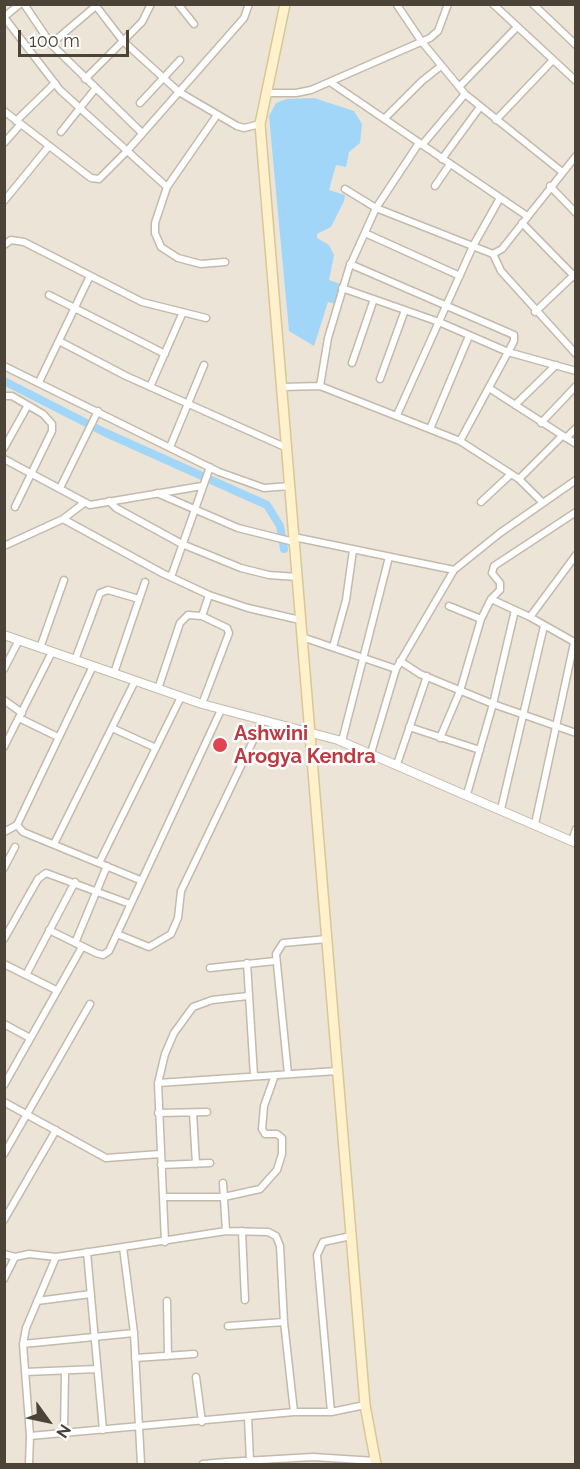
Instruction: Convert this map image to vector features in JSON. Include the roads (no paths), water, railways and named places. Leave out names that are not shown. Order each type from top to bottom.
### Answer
[{"type":"main road","points":[[285,4],[260,124],[290,486],[290,539],[297,577],[365,1405],[376,1463]]},
{"type":"street","points":[[142,133],[51,44],[22,4],[4,17],[55,83],[167,187]]},
{"type":"street","points":[[86,79],[142,22],[151,4]]},
{"type":"street","points":[[178,4],[194,24]]},
{"type":"street","points":[[4,111],[96,180],[127,152],[244,18],[249,4]]},
{"type":"street","points":[[266,93],[296,93],[330,82],[422,42],[438,31],[448,4]]},
{"type":"street","points":[[493,4],[576,81]]},
{"type":"street","points":[[533,4],[576,45]]},
{"type":"street","points":[[397,5],[422,42],[465,94],[561,171]]},
{"type":"street","points":[[51,44],[93,6],[123,41],[179,92],[216,115],[244,128],[260,124]]},
{"type":"street","points":[[459,87],[517,27]]},
{"type":"street","points":[[140,103],[180,60]]},
{"type":"street","points":[[496,120],[552,61]]},
{"type":"street","points":[[384,119],[422,81],[441,66]]},
{"type":"street","points":[[330,82],[527,216]]},
{"type":"street","points":[[4,143],[18,123],[55,83]]},
{"type":"street","points":[[61,132],[95,89]]},
{"type":"street","points":[[320,387],[328,338],[342,288],[350,264],[376,208],[421,144],[465,94]]},
{"type":"street","points":[[442,159],[480,107]]},
{"type":"street","points":[[216,115],[167,187],[155,223],[156,240],[161,247],[186,261],[201,264],[225,262]]},
{"type":"street","points":[[4,201],[49,146]]},
{"type":"street","points":[[493,254],[502,249],[561,171],[576,156]]},
{"type":"street","points":[[435,186],[450,164]]},
{"type":"street","points":[[550,186],[576,213]]},
{"type":"street","points":[[345,189],[376,208],[493,254],[501,271],[535,312],[576,354]]},
{"type":"street","points":[[397,415],[473,246],[500,198]]},
{"type":"street","points":[[522,223],[575,276],[535,312]]},
{"type":"street","points":[[365,233],[460,276]]},
{"type":"street","points":[[4,245],[11,240],[24,242],[142,302],[206,318]]},
{"type":"street","points":[[350,264],[447,304],[509,332],[515,338],[460,441]]},
{"type":"street","points":[[39,382],[90,276]]},
{"type":"street","points":[[342,288],[439,322],[508,352],[576,371]]},
{"type":"street","points":[[49,295],[165,354]]},
{"type":"street","points":[[352,363],[374,299]]},
{"type":"street","points":[[380,379],[405,310]]},
{"type":"street","points":[[150,387],[183,312]]},
{"type":"street","points":[[429,429],[469,336]]},
{"type":"street","points":[[59,341],[150,387],[286,448]]},
{"type":"street","points":[[170,447],[204,365]]},
{"type":"street","points":[[515,405],[556,365]]},
{"type":"street","points":[[4,366],[170,447],[209,469],[264,488],[290,486]]},
{"type":"street","points":[[541,423],[576,386]]},
{"type":"street","points":[[282,387],[320,387],[460,441],[519,479],[542,502]]},
{"type":"street","points":[[489,388],[576,444]]},
{"type":"street","points":[[4,396],[12,396],[44,414],[52,424],[52,431],[15,507]]},
{"type":"street","points":[[4,448],[28,405]]},
{"type":"street","points":[[60,488],[98,411]]},
{"type":"street","points":[[519,479],[564,437],[576,429]]},
{"type":"street","points":[[4,459],[84,503],[96,506],[109,501],[203,484]]},
{"type":"street","points":[[171,577],[209,469]]},
{"type":"street","points":[[481,502],[511,474]]},
{"type":"street","points":[[371,753],[396,669],[454,570],[542,502],[576,480]]},
{"type":"street","points":[[157,493],[194,511],[272,538],[353,550],[454,570]]},
{"type":"street","points":[[109,501],[182,544],[241,568],[269,575],[297,577]]},
{"type":"street","points":[[5,544],[63,519],[84,503]]},
{"type":"street","points":[[440,738],[460,691],[481,619],[491,599],[501,586],[492,573],[496,563],[576,512]]},
{"type":"street","points":[[63,519],[209,595],[300,620]]},
{"type":"street","points":[[333,647],[346,600],[353,550]]},
{"type":"street","points":[[530,616],[576,555]]},
{"type":"street","points":[[342,741],[389,557]]},
{"type":"street","points":[[40,648],[64,580]]},
{"type":"street","points":[[114,673],[145,582]]},
{"type":"street","points":[[75,660],[100,592],[108,591],[139,599]]},
{"type":"street","points":[[202,616],[209,595]]},
{"type":"street","points":[[491,599],[530,616],[575,643],[535,824]]},
{"type":"street","points":[[449,606],[481,619]]},
{"type":"street","points":[[467,794],[493,704],[515,610]]},
{"type":"street","points":[[158,689],[180,623],[188,615],[202,616],[227,628],[230,633],[202,704]]},
{"type":"street","points":[[501,809],[525,716],[544,626]]},
{"type":"street","points":[[4,635],[221,710],[342,741],[574,842],[576,829]]},
{"type":"street","points":[[302,637],[396,669]]},
{"type":"street","points":[[4,669],[19,640]]},
{"type":"street","points":[[4,747],[52,652]]},
{"type":"street","points":[[400,661],[460,691],[576,733]]},
{"type":"street","points":[[4,832],[17,825],[93,666]]},
{"type":"street","points":[[397,764],[427,676]]},
{"type":"street","points":[[54,844],[135,681]]},
{"type":"street","points":[[99,863],[181,697]]},
{"type":"street","points":[[4,700],[20,715],[58,737]]},
{"type":"street","points":[[49,930],[96,953],[107,954],[140,880],[191,779],[221,710]]},
{"type":"street","points":[[117,934],[149,947],[171,934],[178,918],[181,891],[262,722]]},
{"type":"street","points":[[112,728],[156,748]]},
{"type":"street","points":[[409,728],[480,750]]},
{"type":"street","points":[[17,825],[23,832],[140,880]]},
{"type":"street","points":[[4,867],[15,847]]},
{"type":"street","points":[[75,943],[107,866]]},
{"type":"street","points":[[4,939],[41,875],[52,874],[129,904]]},
{"type":"street","points":[[26,975],[75,882]]},
{"type":"street","points":[[288,1074],[275,961],[283,943],[327,939]]},
{"type":"street","points":[[4,1085],[82,947]]},
{"type":"street","points":[[210,968],[275,961]]},
{"type":"street","points":[[247,963],[254,1076]]},
{"type":"street","points":[[4,964],[56,990]]},
{"type":"street","points":[[165,1242],[158,1083],[165,1054],[174,1032],[193,1007],[212,1000],[248,996]]},
{"type":"street","points":[[4,1154],[90,1004]]},
{"type":"street","points":[[4,1024],[30,1038]]},
{"type":"street","points":[[158,1083],[337,1071]]},
{"type":"street","points":[[163,1197],[224,1197],[260,1189],[277,1170],[282,1154],[282,1138],[277,1134],[263,1132],[261,1125],[264,1106],[275,1075]]},
{"type":"street","points":[[4,1102],[98,1155],[111,1159],[160,1154]]},
{"type":"street","points":[[158,1113],[207,1112]]},
{"type":"street","points":[[193,1113],[196,1164]]},
{"type":"street","points":[[4,1220],[7,1211],[56,1130]]},
{"type":"street","points":[[161,1165],[210,1163]]},
{"type":"street","points":[[223,1183],[226,1231]]},
{"type":"street","points":[[4,1254],[15,1257],[29,1254],[56,1257],[226,1231],[268,1232],[276,1236],[280,1246],[284,1322],[294,1412]]},
{"type":"street","points":[[242,1231],[245,1300]]},
{"type":"street","points":[[331,1412],[317,1254],[323,1242],[351,1236]]},
{"type":"street","points":[[123,1247],[134,1334],[141,1464]]},
{"type":"street","points":[[87,1252],[103,1430]]},
{"type":"street","points":[[4,1279],[15,1257]]},
{"type":"street","points":[[29,1464],[30,1436],[23,1344],[37,1301],[56,1257]]},
{"type":"street","points":[[37,1301],[91,1294]]},
{"type":"street","points":[[167,1301],[168,1356]]},
{"type":"street","points":[[228,1326],[284,1322]]},
{"type":"street","points":[[23,1344],[134,1334]]},
{"type":"street","points":[[135,1358],[194,1354]]},
{"type":"street","points":[[25,1372],[98,1369]]},
{"type":"street","points":[[64,1371],[64,1432]]},
{"type":"street","points":[[196,1377],[202,1422]]},
{"type":"street","points":[[30,1436],[294,1412],[331,1412],[365,1405]]},
{"type":"street","points":[[248,1417],[250,1461]]},
{"type":"street","points":[[203,1464],[250,1461],[376,1463]]},
{"type":"water","points":[[314,98],[354,111],[362,124],[360,143],[349,152],[346,167],[336,165],[329,190],[345,195],[344,201],[331,227],[317,234],[317,238],[329,245],[334,255],[329,280],[341,284],[335,304],[328,302],[314,346],[289,331],[269,116],[276,103],[287,99]]},
{"type":"waterway","points":[[4,381],[106,433],[267,505],[280,526],[284,549]]},
{"type":"place","name":"Ashwini Arogya Kendra","points":[[220,745]]}]
